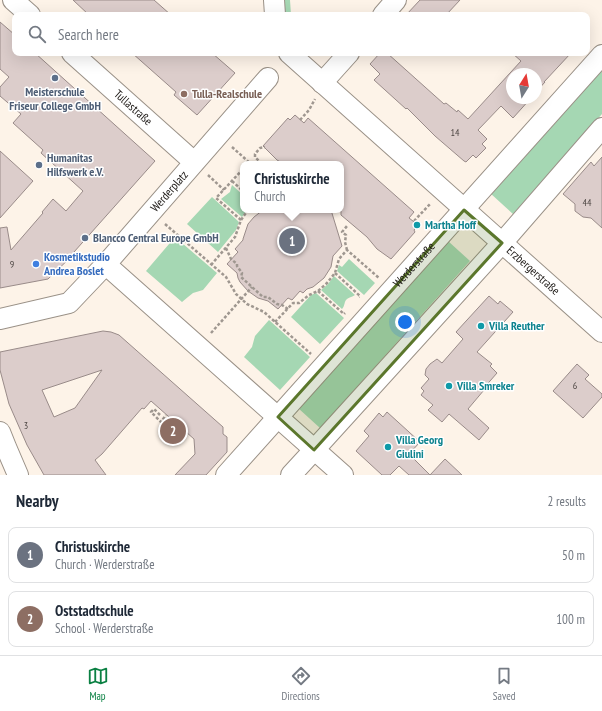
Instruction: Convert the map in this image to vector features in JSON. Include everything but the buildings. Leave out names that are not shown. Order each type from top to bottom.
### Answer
[{"type":"street","points":[[13,0],[27,12]]},
{"type":"street","points":[[274,0],[275,12]]},
{"type":"street","points":[[386,12],[396,0]]},
{"type":"street","name":"Werderstraße","points":[[226,475],[602,55]]},
{"type":"street","name":"Tullastraße","points":[[75,56],[194,162]]},
{"type":"street","points":[[292,56],[464,210]]},
{"type":"street","points":[[322,83],[345,56]]},
{"type":"street","name":"Werderplatz","points":[[0,319],[69,303],[106,264],[268,78]]},
{"type":"street","points":[[291,475],[502,243],[602,128]]},
{"type":"street","name":"Erzbergerstraße","points":[[464,210],[602,332]]},
{"type":"street","points":[[112,270],[343,475]]},
{"type":"street","points":[[0,432],[18,475]]},
{"type":"path","points":[[300,120],[309,110],[322,83]]},
{"type":"path","points":[[218,135],[247,161]]},
{"type":"path","points":[[259,161],[255,157],[255,154],[260,148],[265,147]]},
{"type":"path","points":[[240,172],[216,198],[241,220]]},
{"type":"path","points":[[232,181],[240,188]]},
{"type":"path","points":[[218,184],[224,190]]},
{"type":"path","points":[[414,221],[443,190]]},
{"type":"path","points":[[151,212],[226,277],[236,294],[247,304],[264,312],[324,366]]},
{"type":"path","points":[[211,265],[235,237],[241,220],[246,213]]},
{"type":"path","points":[[347,226],[342,232],[346,236],[345,242],[347,250],[392,290]]},
{"type":"path","points":[[226,248],[231,259],[237,264],[242,273],[241,277],[263,297],[268,297],[277,304],[288,309]]},
{"type":"path","points":[[275,322],[293,303],[299,303],[308,295],[318,291],[327,282],[335,273],[339,259],[347,250]]},
{"type":"path","points":[[335,273],[360,296]]},
{"type":"path","points":[[198,346],[252,287]]},
{"type":"path","points":[[318,291],[344,314]]},
{"type":"path","points":[[160,415],[154,409],[151,412],[161,422],[166,415]]},
{"type":"highlighted area","points":[[464,210],[502,243],[314,450],[278,417]]},
{"type":"green space","points":[[283,0],[290,0],[291,12],[285,12]]},
{"type":"green space","points":[[602,69],[602,114],[513,214],[490,193]]},
{"type":"green space","points":[[232,185],[240,192],[240,213],[245,213],[242,217],[221,199],[230,192]]},
{"type":"green space","points":[[212,197],[239,222],[236,230],[218,252],[187,224]]},
{"type":"green space","points":[[175,237],[217,273],[203,290],[193,293],[182,302],[146,271]]},
{"type":"green space","points":[[448,241],[470,261],[320,428],[298,408]]},
{"type":"green space","points":[[349,259],[375,283],[364,295],[337,271],[339,265],[342,267]]},
{"type":"green space","points":[[334,276],[355,295],[346,300],[342,309],[321,290]]},
{"type":"green space","points":[[316,293],[344,318],[320,344],[291,317],[311,295]]},
{"type":"green space","points":[[269,320],[310,357],[280,390],[244,357],[252,347],[255,336]]},
{"type":"place","name":"Meisterschule Friseur College GmbH","points":[[55,78]]},
{"type":"place","name":"Tulla-Realschule","points":[[184,94]]},
{"type":"place","name":"Humanitas Hilfswerk e.V.","points":[[39,165]]},
{"type":"place","name":"Martha Hoff","points":[[417,225]]},
{"type":"place","name":"Blancco Central Europe GmbH","points":[[85,238]]},
{"type":"place","name":"Christuskirche","points":[[292,241]]},
{"type":"place","name":"Kosmetikstudio Andrea Boslet","points":[[36,264]]},
{"type":"place","name":"Villa Reuther","points":[[481,326]]},
{"type":"place","name":"Villa Smreker","points":[[449,386]]},
{"type":"place","name":"Oststadtschule","points":[[173,431]]},
{"type":"place","name":"Villa Georg Giulini","points":[[388,447]]}]
